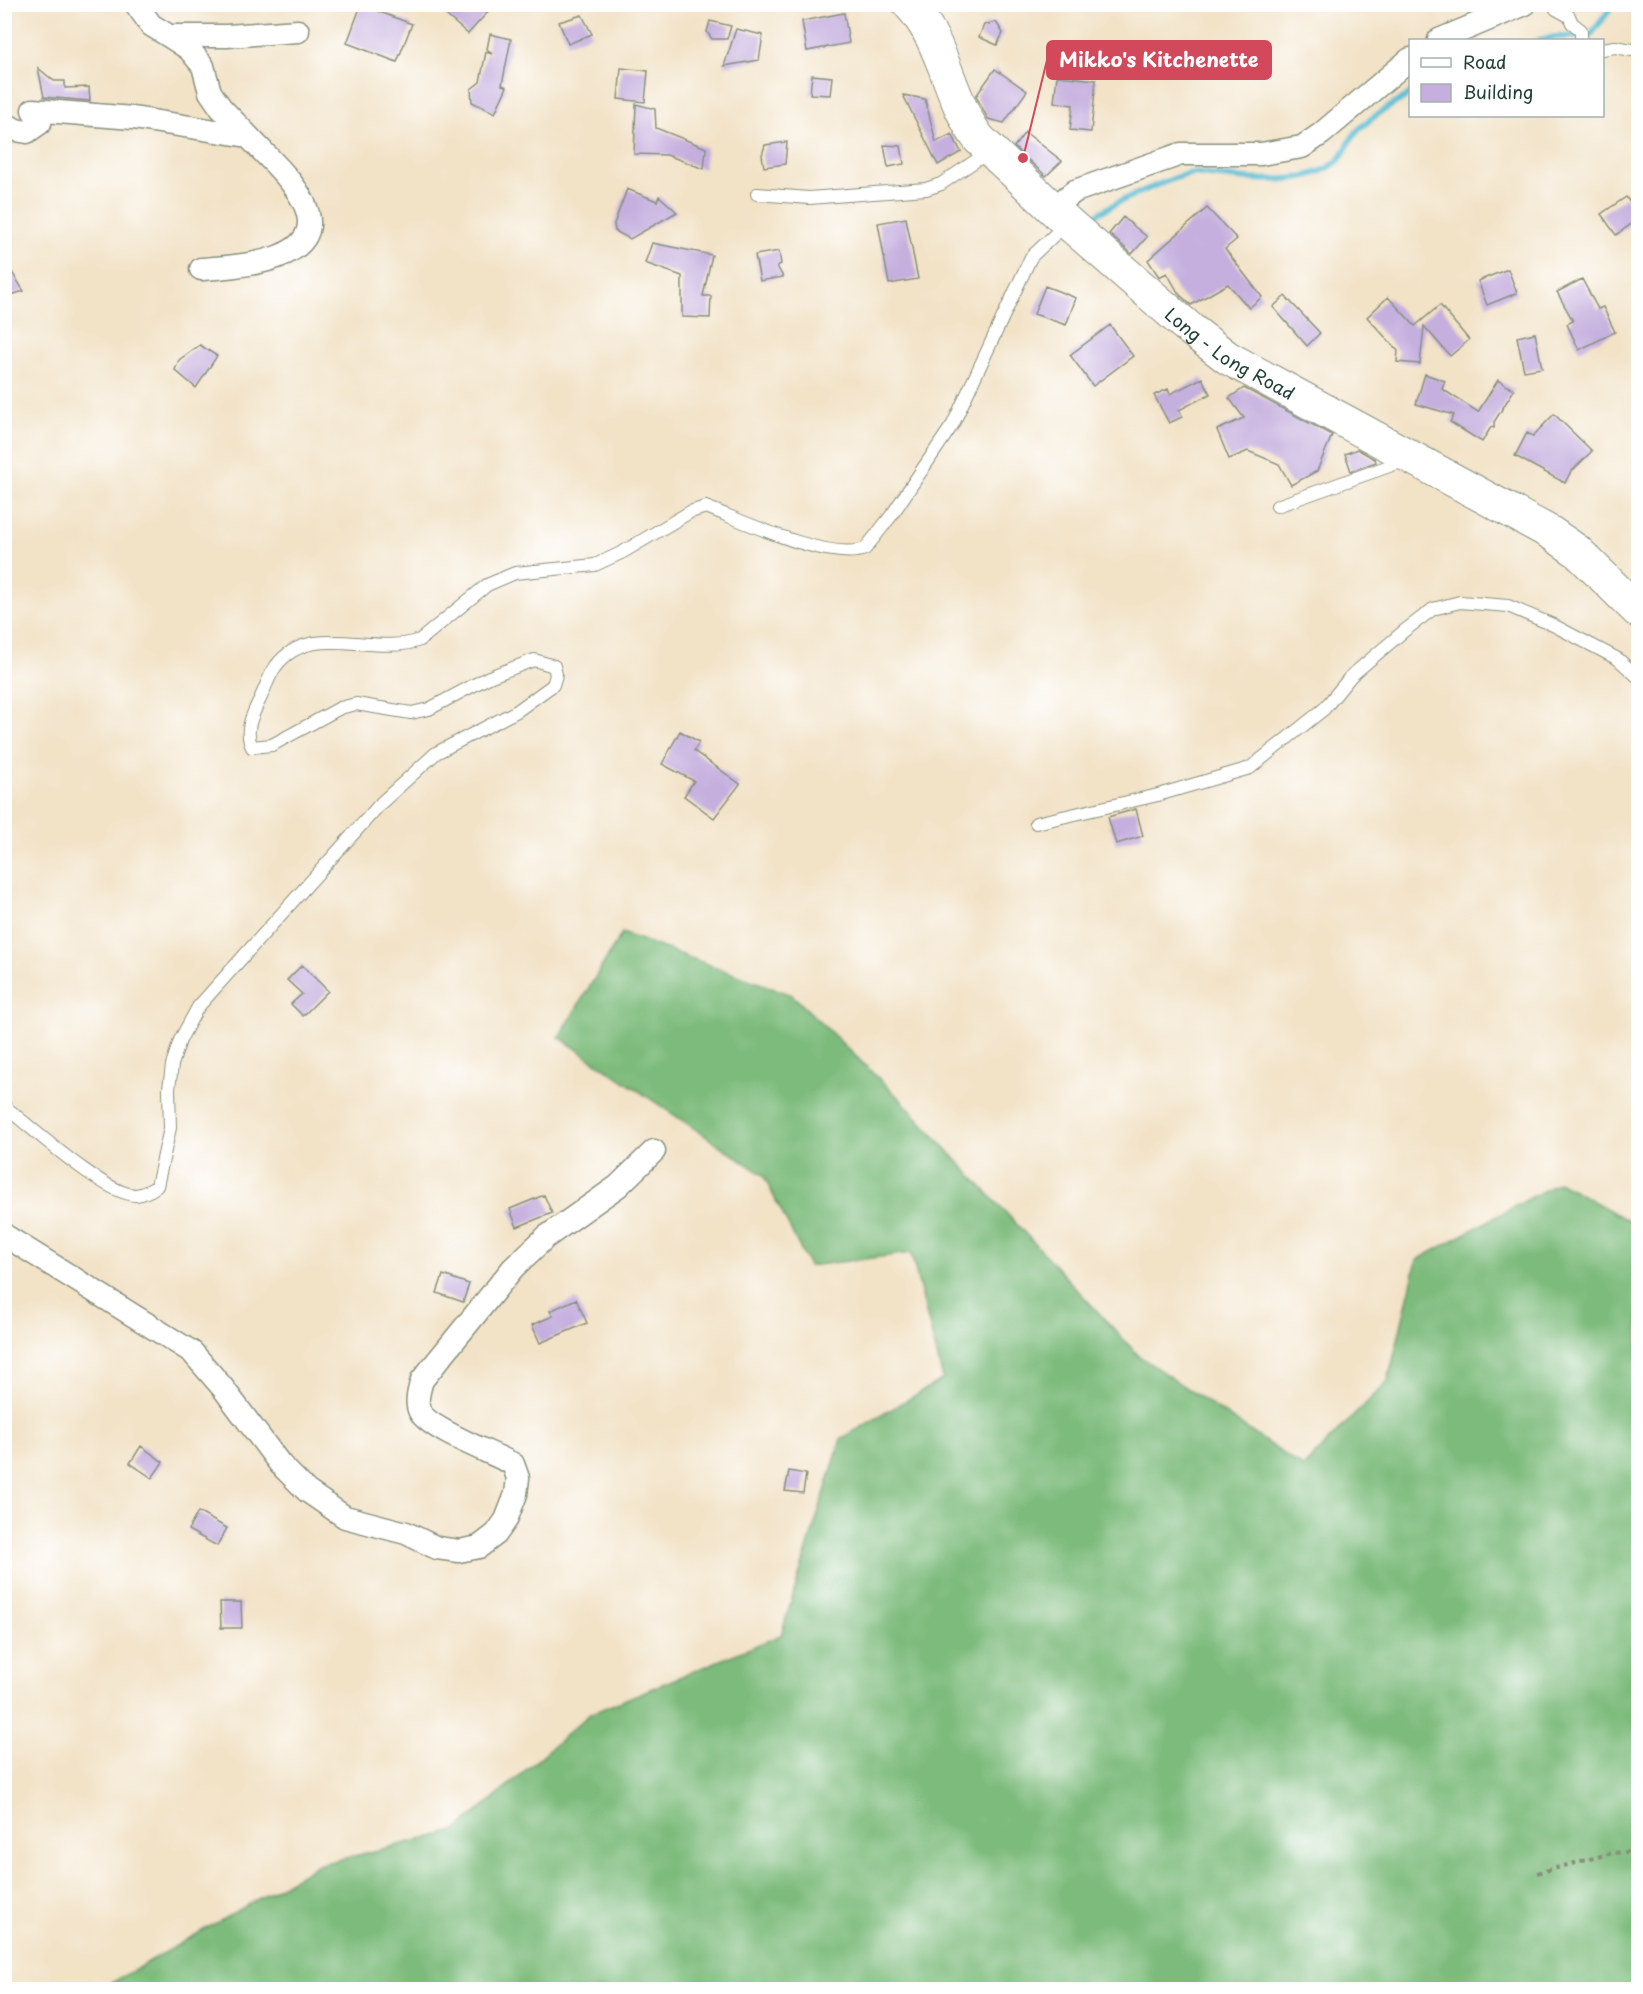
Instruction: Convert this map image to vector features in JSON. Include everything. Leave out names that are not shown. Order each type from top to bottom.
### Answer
[{"type":"main road","name":"Long - Long Road","points":[[909,4],[931,33],[969,124],[990,151],[1190,330],[1228,358],[1551,533],[1576,551],[1638,611]]},
{"type":"street","points":[[136,4],[151,26],[189,49],[203,66],[210,92],[220,108],[288,180],[303,202],[310,218],[309,227],[293,251],[243,266],[201,269]]},
{"type":"street","points":[[1441,39],[1525,4]]},
{"type":"street","points":[[169,36],[298,31]]},
{"type":"street","points":[[1060,215],[1075,191],[1181,154],[1261,154],[1302,147],[1409,60]]},
{"type":"street","points":[[4,123],[16,130],[27,132],[40,123],[33,110],[133,118],[248,136]]},
{"type":"street","points":[[4,1235],[192,1352],[223,1388],[280,1464],[307,1491],[345,1517],[406,1533],[437,1548],[459,1551],[479,1547],[495,1534],[506,1520],[516,1494],[517,1471],[509,1462],[432,1425],[420,1412],[418,1404],[422,1380],[513,1268],[546,1236],[618,1185],[654,1151]]},
{"type":"lane","points":[[1553,4],[1556,9],[1569,16],[1581,35]]},
{"type":"lane","points":[[1604,49],[1615,47],[1638,51]]},
{"type":"lane","points":[[757,194],[809,198],[926,189],[941,184],[990,151]]},
{"type":"lane","points":[[4,1106],[71,1161],[123,1191],[134,1195],[149,1192],[157,1186],[170,1128],[172,1065],[180,1040],[198,1007],[381,803],[436,753],[517,711],[553,685],[556,675],[554,666],[534,660],[489,677],[429,709],[411,713],[356,704],[340,708],[272,745],[252,747],[248,738],[249,724],[257,704],[275,666],[292,649],[312,641],[386,646],[407,645],[420,640],[488,585],[515,573],[602,563],[690,512],[706,507],[823,550],[845,552],[865,549],[891,516],[953,424],[1031,257],[1060,215]]},
{"type":"lane","points":[[1277,507],[1413,457]]},
{"type":"lane","points":[[1036,823],[1158,795],[1250,768],[1324,709],[1351,676],[1404,631],[1434,609],[1460,602],[1508,606],[1553,625],[1618,659],[1638,677]]},
{"type":"path","points":[[1537,1873],[1611,1853],[1638,1851]]},
{"type":"green space","points":[[622,933],[792,995],[900,1099],[1139,1356],[1303,1467],[1388,1381],[1417,1260],[1559,1182],[1638,1226],[1638,1989],[101,1989],[317,1865],[456,1831],[590,1714],[781,1635],[841,1439],[943,1379],[911,1253],[809,1266],[763,1175],[559,1037]]},
{"type":"building","points":[[433,4],[495,4],[468,34]]},
{"type":"building","points":[[361,5],[412,24],[397,62],[347,43]]},
{"type":"building","points":[[844,13],[849,43],[807,51],[802,21]]},
{"type":"building","points":[[582,15],[592,34],[568,44],[559,22]]},
{"type":"building","points":[[710,21],[731,26],[727,39],[712,39],[707,32]]},
{"type":"building","points":[[996,22],[1003,33],[997,45],[979,37],[984,25]]},
{"type":"building","points":[[736,29],[763,35],[759,60],[724,66]]},
{"type":"building","points":[[490,34],[511,39],[502,85],[507,87],[495,113],[472,102],[471,89],[480,82],[486,52],[492,54],[487,49]]},
{"type":"building","points":[[38,68],[54,81],[65,81],[65,88],[89,87],[90,101],[44,97]]},
{"type":"building","points":[[621,68],[648,71],[645,102],[618,99]]},
{"type":"building","points":[[995,69],[1027,91],[1004,123],[988,119],[976,96]]},
{"type":"building","points":[[812,75],[832,77],[830,95],[810,94]]},
{"type":"building","points":[[1057,76],[1096,80],[1091,132],[1070,130],[1073,105],[1054,102]]},
{"type":"building","points":[[903,95],[925,99],[936,142],[952,134],[961,152],[938,165]]},
{"type":"building","points":[[636,104],[655,109],[656,128],[706,148],[704,169],[667,155],[634,154]]},
{"type":"building","points":[[1025,132],[1062,161],[1046,176],[1014,147]]},
{"type":"building","points":[[787,142],[785,164],[764,167],[762,155],[765,145]]},
{"type":"building","points":[[884,145],[901,146],[904,164],[888,167]]},
{"type":"building","points":[[627,189],[657,201],[659,196],[677,212],[630,239],[615,231],[614,224]]},
{"type":"building","points":[[1626,197],[1638,214],[1638,219],[1616,235],[1601,214]]},
{"type":"building","points":[[1207,208],[1237,239],[1225,249],[1262,297],[1249,308],[1228,284],[1191,305],[1179,294],[1167,273],[1159,277],[1148,260]]},
{"type":"building","points":[[1123,217],[1147,237],[1132,254],[1109,234]]},
{"type":"building","points":[[906,218],[918,279],[889,284],[878,223]]},
{"type":"building","points":[[652,243],[712,255],[703,296],[711,296],[710,318],[682,317],[682,276],[645,263]]},
{"type":"building","points":[[779,251],[781,264],[777,266],[783,277],[760,281],[755,255]]},
{"type":"building","points":[[4,260],[24,291],[4,297]]},
{"type":"building","points":[[1508,269],[1517,293],[1487,305],[1478,281]]},
{"type":"building","points":[[1582,279],[1598,309],[1603,307],[1615,332],[1579,350],[1567,324],[1573,321],[1557,292]]},
{"type":"building","points":[[1045,286],[1076,298],[1066,325],[1034,314]]},
{"type":"building","points":[[1285,296],[1320,333],[1307,346],[1273,307]]},
{"type":"building","points":[[1388,297],[1415,326],[1440,305],[1469,340],[1450,356],[1424,326],[1420,364],[1397,362],[1398,351],[1367,317]]},
{"type":"building","points":[[1110,325],[1133,356],[1093,386],[1070,355]]},
{"type":"building","points":[[1535,333],[1542,368],[1524,371],[1517,337]]},
{"type":"building","points":[[200,345],[217,356],[196,388],[175,370],[179,360]]},
{"type":"building","points":[[1425,374],[1445,381],[1442,389],[1478,412],[1498,380],[1514,390],[1494,422],[1494,428],[1491,427],[1482,442],[1450,422],[1454,415],[1416,404]]},
{"type":"building","points":[[1202,378],[1210,394],[1179,410],[1182,417],[1169,423],[1154,395],[1168,389],[1170,394]]},
{"type":"building","points":[[1244,388],[1332,435],[1317,471],[1291,485],[1279,464],[1248,451],[1229,459],[1217,430],[1244,418],[1229,398]]},
{"type":"building","points":[[1554,414],[1592,451],[1570,473],[1565,483],[1515,456],[1527,433],[1533,436]]},
{"type":"building","points":[[1357,449],[1375,459],[1376,462],[1351,471],[1345,454]]},
{"type":"building","points":[[680,731],[699,742],[694,751],[740,784],[714,818],[684,796],[694,781],[662,764]]},
{"type":"building","points":[[1136,809],[1143,836],[1116,844],[1108,817]]},
{"type":"building","points":[[302,965],[328,991],[303,1016],[291,1004],[302,994],[287,980]]},
{"type":"building","points":[[544,1195],[552,1213],[517,1227],[510,1209]]},
{"type":"building","points":[[443,1275],[469,1284],[463,1302],[437,1293]]},
{"type":"building","points":[[576,1299],[587,1323],[540,1343],[532,1325],[553,1316],[550,1311]]},
{"type":"building","points":[[141,1446],[163,1462],[152,1478],[130,1463]]},
{"type":"building","points":[[789,1471],[806,1474],[803,1493],[785,1491]]},
{"type":"building","points":[[198,1512],[227,1528],[217,1546],[188,1530]]},
{"type":"building","points":[[220,1602],[241,1602],[242,1628],[221,1628]]},
{"type":"waterway","points":[[1544,39],[1590,36],[1614,4]]},
{"type":"waterway","points":[[1090,221],[1106,209],[1133,195],[1193,173],[1266,180],[1303,177],[1320,172],[1338,161],[1352,138],[1367,122],[1409,95]]},
{"type":"place","name":"Mikko's Kitchenette","points":[[1023,158]]}]
